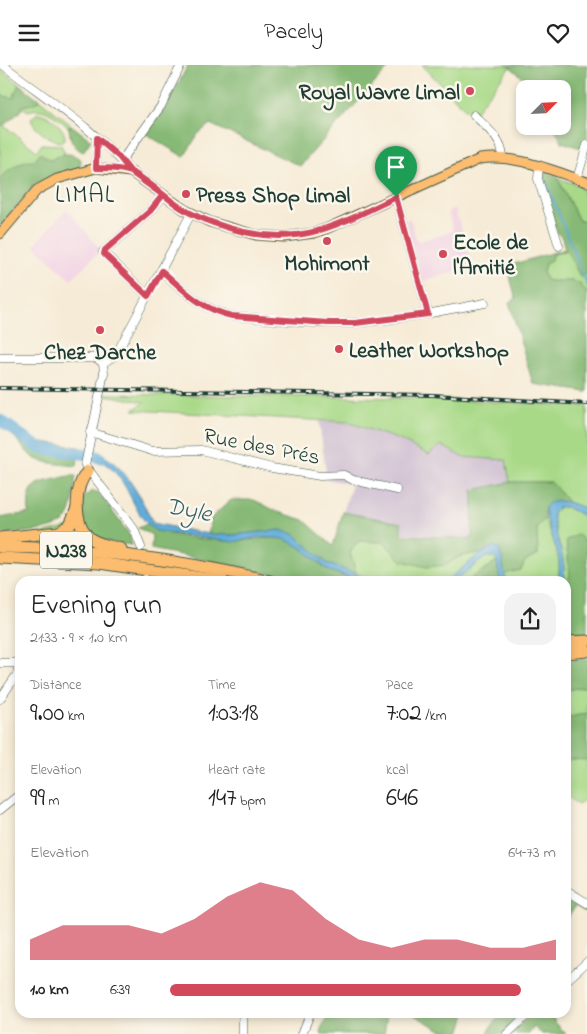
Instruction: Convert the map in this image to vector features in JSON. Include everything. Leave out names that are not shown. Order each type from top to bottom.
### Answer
[{"type":"highway","points":[[88,471],[83,477],[78,518],[87,535],[93,541],[120,549],[132,556]]},
{"type":"highway","points":[[0,538],[50,533],[66,529],[70,525],[78,507]]},
{"type":"highway","name":"N238","points":[[0,547],[55,549],[132,556],[247,576]]},
{"type":"highway","name":"N238","points":[[0,558],[55,559],[156,570],[191,576]]},
{"type":"highway","points":[[156,570],[167,576]]},
{"type":"highway","points":[[571,642],[587,641]]},
{"type":"highway","points":[[571,653],[587,651]]},
{"type":"main road","points":[[0,235],[37,190],[58,179],[96,168],[131,172],[191,214],[210,222],[256,235],[271,237],[299,236],[328,228],[441,175],[480,159],[503,157],[587,182]]},
{"type":"street","points":[[3,65],[94,136],[122,160],[131,172]]},
{"type":"street","points":[[122,160],[161,106],[181,65]]},
{"type":"street","points":[[474,115],[498,141],[503,149],[503,157]]},
{"type":"street","points":[[94,136],[96,168]]},
{"type":"street","points":[[577,179],[587,145]]},
{"type":"street","points":[[539,167],[538,179],[558,246]]},
{"type":"street","points":[[148,296],[103,251],[150,211],[163,195]]},
{"type":"street","points":[[396,197],[428,314]]},
{"type":"street","points":[[103,363],[113,357],[120,347],[191,214]]},
{"type":"street","points":[[162,271],[203,306],[217,313],[232,316],[328,323],[355,323],[428,314],[485,303]]},
{"type":"street","points":[[0,357],[96,358],[103,363],[104,373],[90,432],[85,465],[134,529],[141,547]]},
{"type":"street","name":"Rue des Prés","points":[[90,432],[157,451],[200,450],[272,468],[320,476],[344,475],[353,480],[397,489]]},
{"type":"street","points":[[0,663],[15,663]]},
{"type":"street","points":[[0,699],[15,677]]},
{"type":"street","points":[[0,810],[15,798]]},
{"type":"street","points":[[571,893],[587,903]]},
{"type":"street","points":[[571,977],[587,963]]},
{"type":"street","points":[[243,1018],[243,1034]]},
{"type":"street","points":[[302,1034],[308,1018]]},
{"type":"street","points":[[508,1034],[524,1018]]},
{"type":"shaded area","points":[[67,209],[101,250],[70,280],[34,245]]},
{"type":"shaded area","name":"Ecole de l'Amitié","points":[[455,209],[473,267],[423,281],[406,220],[410,219],[417,242],[453,231],[448,211]]},
{"type":"shaded area","points":[[319,421],[348,422],[400,440],[429,454],[441,445],[462,457],[506,460],[510,482],[473,490],[473,539],[401,535],[400,523],[343,512],[352,484],[327,479]]},
{"type":"green space","points":[[188,65],[391,65],[300,166],[210,124],[198,134],[184,157],[146,134],[166,107]]},
{"type":"green space","name":"Royal Wavre Limal","points":[[422,65],[508,65],[510,67],[472,116]]},
{"type":"green space","points":[[508,65],[587,65],[587,150],[562,142],[558,135],[571,135],[571,80],[526,80]]},
{"type":"green space","points":[[0,69],[19,84],[13,98],[0,95]]},
{"type":"green space","points":[[19,84],[40,100],[22,106],[22,110],[3,126],[0,123],[0,95],[13,98]]},
{"type":"green space","points":[[40,100],[71,125],[69,128],[45,111],[28,111],[21,106]]},
{"type":"green space","points":[[37,113],[51,118],[63,130],[65,139],[60,142],[56,141],[35,127],[31,119]]},
{"type":"green space","points":[[0,123],[37,151],[42,144],[61,145],[65,153],[51,160],[34,160],[11,168],[0,178]]},
{"type":"green space","points":[[71,125],[91,140],[83,152],[71,140],[69,128]]},
{"type":"green space","points":[[40,153],[51,160],[63,155],[73,155],[81,160],[80,168],[36,183],[0,226],[0,178],[20,163],[34,160]]},
{"type":"green space","points":[[543,173],[556,175],[579,221],[587,221],[587,231],[584,234],[587,238],[587,271],[581,278],[566,250],[552,255],[551,260],[545,264],[543,272],[546,280],[572,281],[580,284],[587,294],[587,392],[533,384],[509,302],[516,299],[507,266],[565,249],[562,238],[558,234],[540,178]]},
{"type":"green space","points":[[558,178],[581,186],[587,206],[587,221],[579,221]]},
{"type":"green space","points":[[566,250],[581,277],[587,271],[587,294],[573,281],[555,282],[546,280],[543,272],[545,264],[551,260],[552,255]]},
{"type":"green space","points":[[104,394],[411,398],[587,406],[587,509],[568,502],[551,482],[510,482],[506,460],[462,457],[441,445],[429,455],[400,440],[348,422],[133,410],[145,402]]},
{"type":"green space","points":[[0,417],[36,441],[79,447],[77,466],[53,463],[31,456],[17,439],[0,426]]},
{"type":"green space","points":[[76,476],[72,506],[65,521],[39,531],[0,534],[0,518],[29,513],[30,494],[33,488],[43,482]]},
{"type":"green space","points":[[510,482],[551,482],[568,502],[558,501],[545,507],[545,519],[537,527],[538,555],[525,561],[521,570],[504,574],[503,557],[489,547],[481,553],[460,556],[446,565],[426,567],[402,561],[383,542],[358,541],[350,553],[357,575],[328,564],[294,534],[280,530],[231,535],[208,534],[211,518],[231,500],[254,500],[278,512],[304,520],[333,546],[343,512],[401,523],[401,535],[472,539],[473,490]]},
{"type":"green space","points":[[93,491],[98,492],[129,534],[132,545],[100,539],[87,529],[82,511],[83,498]]},
{"type":"green space","points":[[559,507],[566,507],[587,518],[587,545],[578,535],[566,540],[570,576],[565,576],[553,513]]},
{"type":"green space","points":[[545,519],[558,558],[558,576],[505,576],[504,574],[521,570],[525,561],[538,555],[537,527]]},
{"type":"green space","points":[[147,524],[162,532],[200,539],[232,541],[281,538],[294,543],[322,566],[342,576],[276,576],[151,549],[152,535],[138,528]]},
{"type":"green space","points":[[77,526],[95,547],[1,544]]},
{"type":"green space","points":[[578,534],[587,545],[587,633],[571,635],[571,576],[566,540]]},
{"type":"green space","points":[[358,541],[383,542],[402,561],[446,565],[460,556],[481,553],[452,576],[360,576],[357,575],[350,553]]},
{"type":"green space","points":[[486,557],[493,557],[497,561],[475,576],[461,576]]},
{"type":"green space","points":[[497,561],[499,576],[475,576]]},
{"type":"green space","points":[[587,659],[587,686],[571,689],[571,660]]},
{"type":"green space","points":[[587,686],[587,713],[571,717],[571,689]]},
{"type":"green space","points":[[587,713],[587,760],[571,759],[571,717]]},
{"type":"green space","points":[[571,758],[587,760],[587,798],[578,805],[571,799]]},
{"type":"green space","points":[[571,896],[587,906],[587,913],[575,906],[571,912]]},
{"type":"green space","points":[[327,1018],[386,1018],[384,1034],[321,1034]]},
{"type":"green space","points":[[419,1018],[465,1018],[460,1033],[441,1030]]},
{"type":"green space","points":[[497,1018],[521,1018],[505,1034],[487,1034]]},
{"type":"green space","points":[[527,1018],[554,1018],[554,1021],[566,1034],[542,1034],[534,1027],[529,1034],[510,1034]]},
{"type":"water","points":[[91,452],[102,455],[121,470],[136,491],[153,523],[208,534],[231,535],[280,530],[294,534],[328,564],[363,576],[344,576],[329,571],[300,547],[284,539],[260,537],[233,542],[156,531],[140,514],[122,481],[114,471],[90,457]]},
{"type":"water","points":[[558,501],[568,502],[587,509],[587,518],[566,507],[559,507],[553,513],[564,563],[564,576],[558,576],[559,563],[546,516],[545,507],[549,503]]},
{"type":"water","points":[[495,546],[500,549],[505,576],[499,576],[497,561],[493,557],[486,557],[461,576],[452,576],[481,553]]},
{"type":"waterway","points":[[545,179],[587,285]]},
{"type":"waterway","name":"Dyle","points":[[0,420],[39,448],[94,455],[100,458]]},
{"type":"railway","points":[[0,388],[432,395],[587,404]]},
{"type":"place","name":"Royal Wavre Limal","points":[[470,91]]},
{"type":"place","name":"Press Shop Limal","points":[[186,194]]},
{"type":"place","name":"Mohimont","points":[[327,241]]},
{"type":"place","name":"Ecole de l'Amitié","points":[[443,254]]},
{"type":"place","name":"Chez Darche","points":[[100,330]]},
{"type":"place","name":"Leather Workshop","points":[[339,349]]},
{"type":"district","name":"LIMAL","points":[[85,193]]},
{"type":"route","points":[[396,197],[356,217],[314,233],[284,237],[256,235],[210,222],[191,214],[131,172],[96,168],[97,138],[119,157],[131,172],[163,195],[150,211],[103,251],[104,254],[148,296],[162,271],[203,306],[217,313],[232,316],[328,323],[355,323],[428,314],[396,197]]}]
